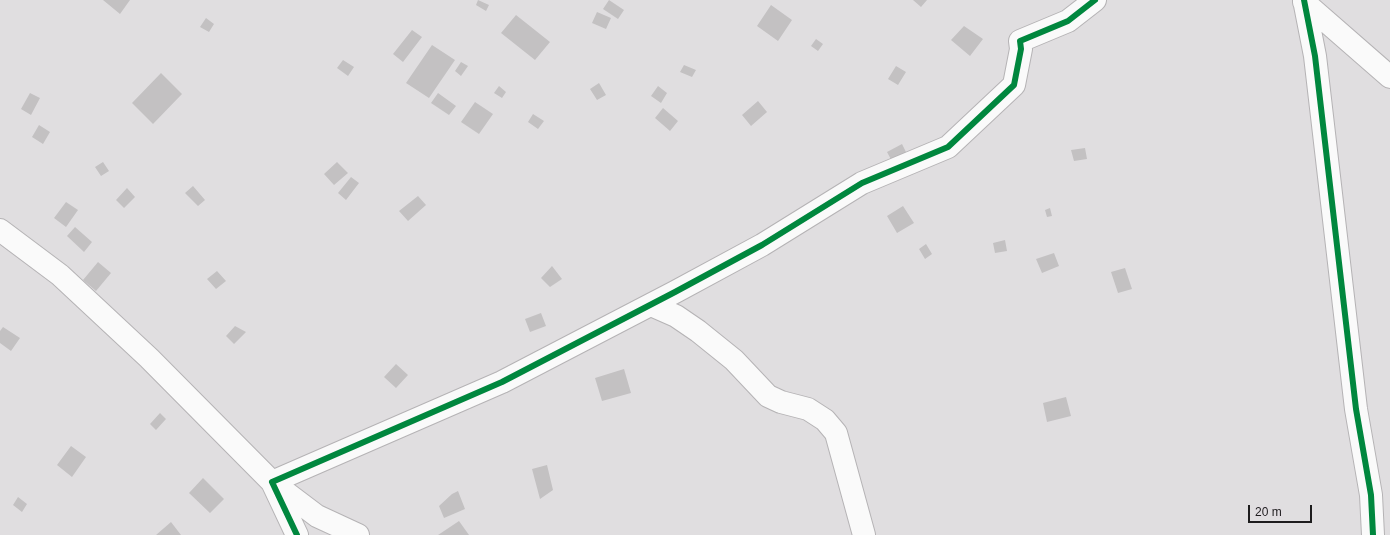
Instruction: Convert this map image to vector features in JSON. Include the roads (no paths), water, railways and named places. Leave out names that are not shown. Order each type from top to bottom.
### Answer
[{"type":"street","points":[[272,482],[502,382],[762,245],[862,183],[948,147],[1014,85],[1021,49],[1020,41],[1068,21],[1094,0]]},
{"type":"street","points":[[1304,1],[1390,77]]},
{"type":"street","points":[[1304,1],[1315,56],[1336,219],[1356,409],[1371,495],[1373,535]]},
{"type":"street","points":[[0,230],[60,275],[149,358],[272,482],[317,516],[358,535]]},
{"type":"street","points":[[650,305],[676,316],[698,331],[734,360],[768,396],[781,402],[808,409],[825,420],[836,433],[864,535]]},
{"type":"street","points":[[272,482],[297,535]]}]
